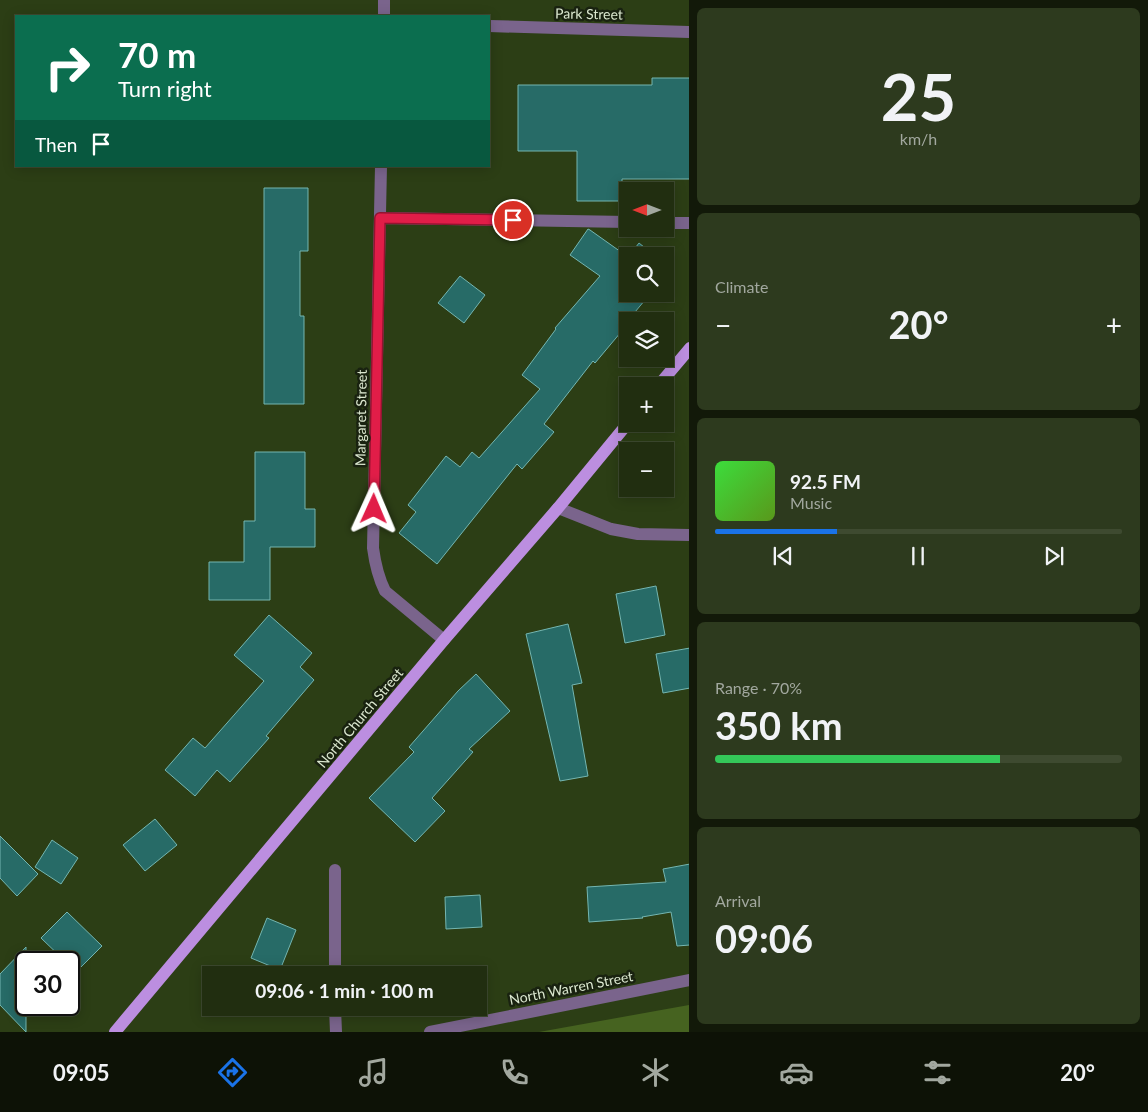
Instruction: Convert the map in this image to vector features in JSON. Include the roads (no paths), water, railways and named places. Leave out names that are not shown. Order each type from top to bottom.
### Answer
[{"type":"main road","points":[[665,377],[689,348]]},
{"type":"main road","name":"North Church Street","points":[[115,1032],[621,432]]},
{"type":"street","points":[[384,0],[384,15]]},
{"type":"street","name":"Park Street","points":[[490,26],[689,32]]},
{"type":"street","name":"Margaret Street","points":[[381,167],[373,548],[376,569],[385,591],[444,640]]},
{"type":"street","points":[[380,218],[619,222]]},
{"type":"street","points":[[674,223],[689,223]]},
{"type":"street","points":[[558,508],[611,529],[638,534],[689,535]]},
{"type":"street","points":[[335,870],[335,966]]},
{"type":"street","name":"North Warren Street","points":[[430,1032],[689,980]]},
{"type":"street","points":[[335,1016],[336,1032]]}]
